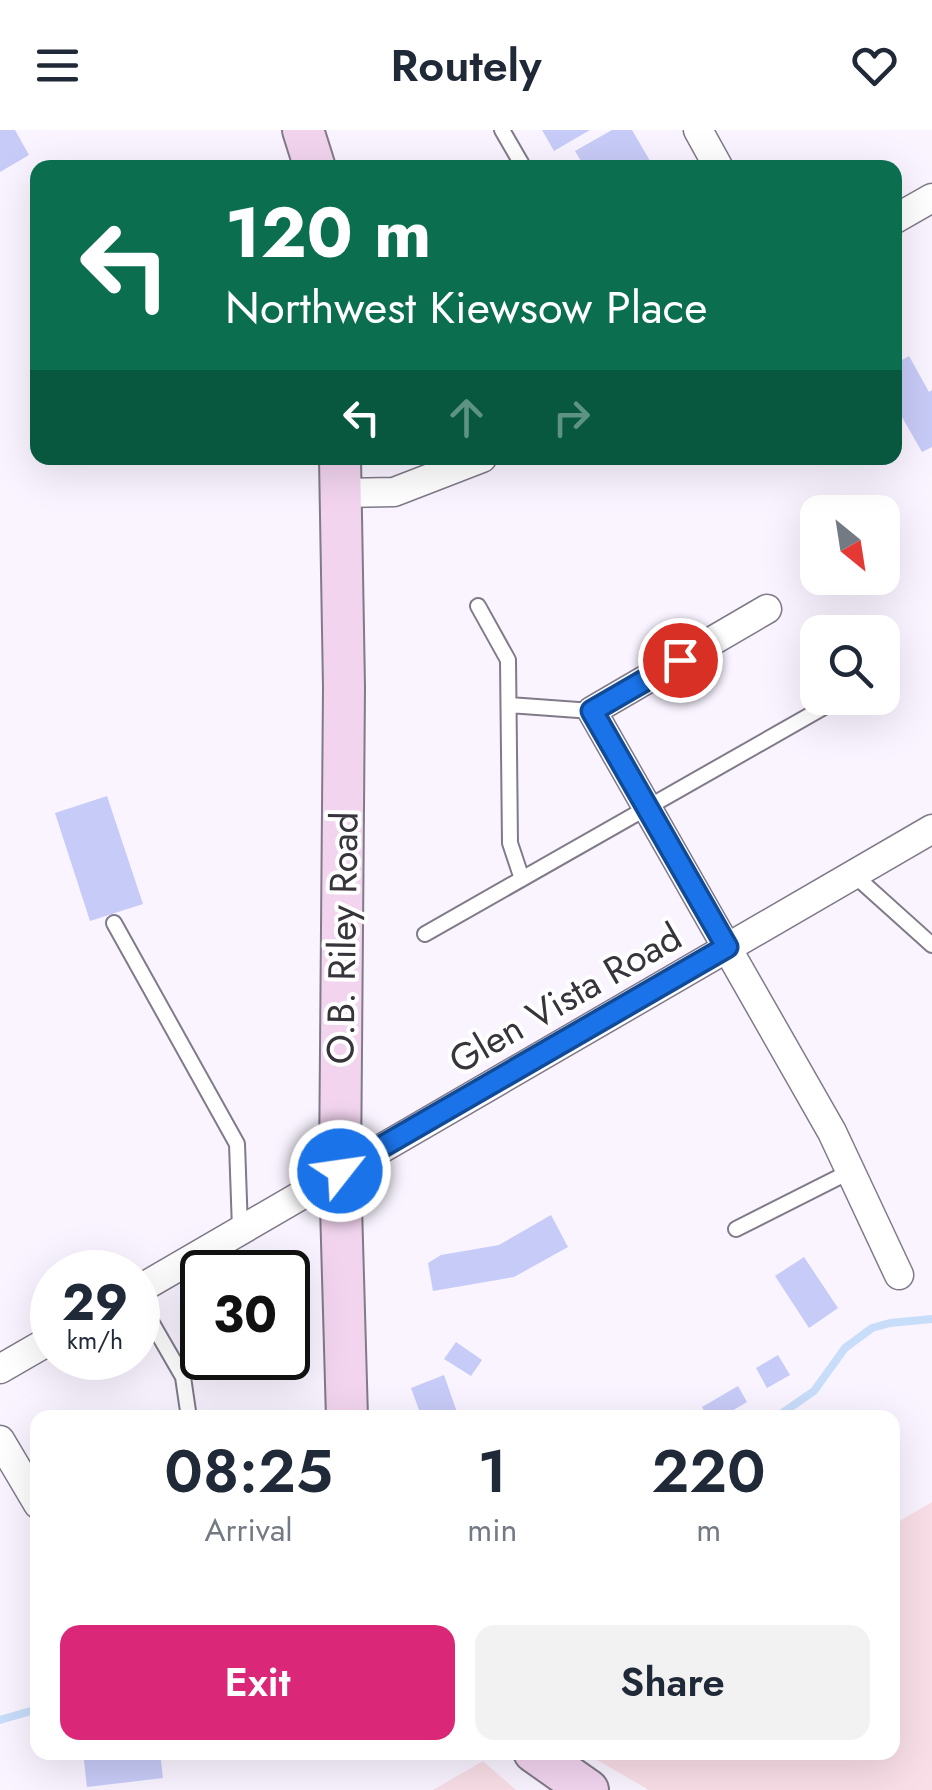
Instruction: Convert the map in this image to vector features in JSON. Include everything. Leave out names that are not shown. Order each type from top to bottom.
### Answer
[{"type":"street","points":[[303,130],[312,160]]},
{"type":"street","points":[[698,130],[715,160]]},
{"type":"street","points":[[902,215],[932,198]]},
{"type":"street","points":[[341,475],[394,492],[464,465]]},
{"type":"street","name":"O.B. Riley Road","points":[[341,475],[344,686],[340,1171],[348,1410]]},
{"type":"street","points":[[767,608],[592,711],[851,1170],[899,1275]]},
{"type":"street","name":"Glen Vista Road","points":[[160,1277],[932,829]]},
{"type":"street","points":[[0,1369],[30,1352]]},
{"type":"street","points":[[0,1440],[30,1491]]},
{"type":"street","points":[[545,1760],[588,1790]]},
{"type":"lane","points":[[502,130],[519,160]]},
{"type":"lane","points":[[478,606],[508,660],[510,842],[522,879]]},
{"type":"lane","points":[[509,705],[592,711]]},
{"type":"lane","points":[[425,934],[810,715]]},
{"type":"lane","points":[[853,874],[932,945]]},
{"type":"lane","points":[[114,923],[236,1144],[240,1229]]},
{"type":"lane","points":[[736,1229],[851,1170]]},
{"type":"lane","points":[[160,1336],[183,1376],[188,1410]]},
{"type":"shaded area","points":[[932,1502],[932,1790],[649,1790],[597,1760],[900,1760],[900,1521]]},
{"type":"shaded area","points":[[483,1761],[516,1790],[433,1790]]},
{"type":"building","points":[[0,130],[15,130],[29,155],[0,172]]},
{"type":"building","points":[[542,130],[590,130],[554,151]]},
{"type":"building","points":[[612,130],[632,130],[650,160],[580,160],[575,151]]},
{"type":"building","points":[[909,356],[929,392],[932,390],[932,447],[922,452],[902,417],[902,360]]},
{"type":"building","points":[[107,796],[143,904],[90,921],[55,813]]},
{"type":"building","points":[[551,1215],[568,1247],[514,1277],[433,1291],[428,1263],[441,1255],[499,1245]]},
{"type":"building","points":[[804,1257],[838,1308],[809,1328],[775,1276]]},
{"type":"building","points":[[456,1342],[482,1360],[471,1376],[444,1359]]},
{"type":"building","points":[[778,1355],[790,1375],[767,1388],[756,1368]]},
{"type":"building","points":[[444,1375],[456,1410],[419,1410],[411,1388]]},
{"type":"building","points":[[738,1386],[747,1402],[734,1410],[702,1407]]},
{"type":"building","points":[[84,1760],[161,1760],[163,1778],[87,1787]]},
{"type":"waterway","points":[[787,1410],[814,1391],[845,1348],[872,1328],[932,1319]]},
{"type":"waterway","points":[[0,1720],[30,1711]]},
{"type":"route","points":[[340,1171],[727,947],[592,711],[680,660]]}]
